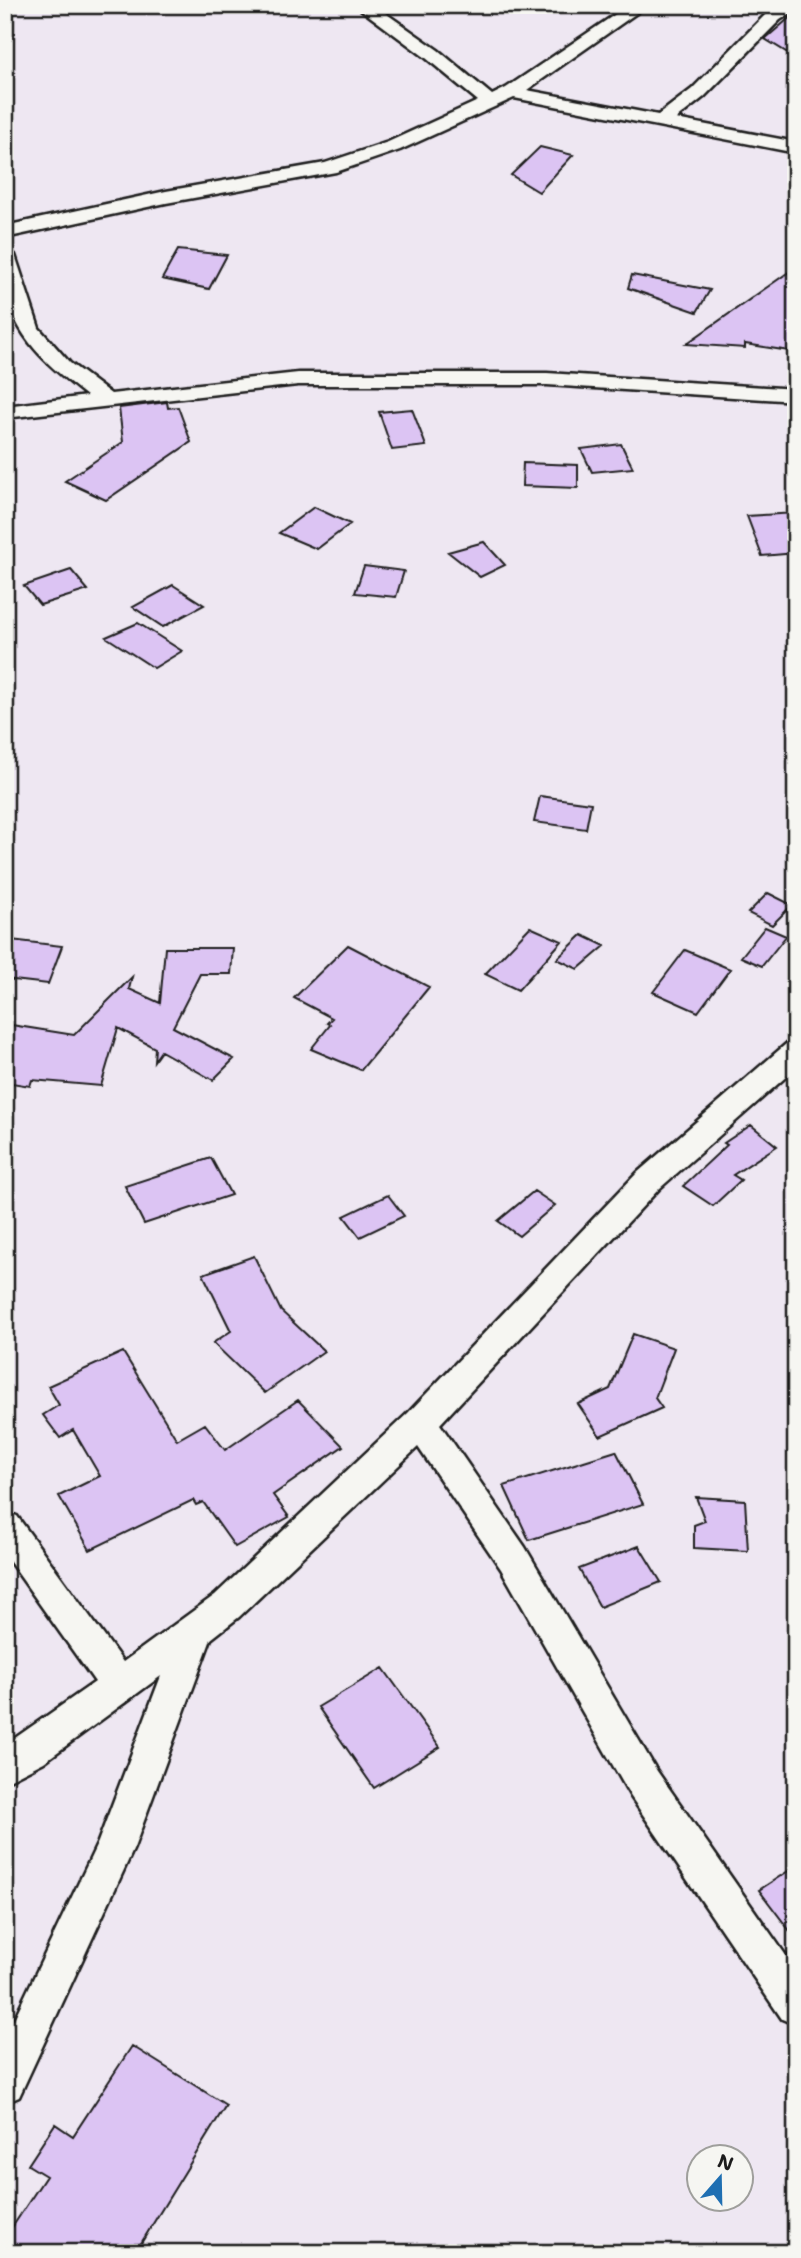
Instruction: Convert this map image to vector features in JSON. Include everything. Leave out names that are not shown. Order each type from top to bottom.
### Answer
[{"type":"street","points":[[363,5],[432,54],[491,103]]},
{"type":"street","points":[[5,232],[166,197],[329,168],[394,146],[512,92],[640,5]]},
{"type":"street","points":[[660,123],[698,93],[774,16],[793,5]]},
{"type":"street","points":[[512,92],[796,148]]},
{"type":"street","points":[[5,255],[29,330],[63,367],[104,399]]},
{"type":"street","points":[[5,412],[298,379],[547,379],[796,395]]},
{"type":"street","points":[[5,1765],[31,1750],[226,1606],[420,1423],[648,1181],[796,1051]]},
{"type":"street","points":[[420,1423],[513,1559],[644,1784],[796,2005]]},
{"type":"street","points":[[5,1527],[119,1686]]},
{"type":"street","points":[[5,2083],[115,1848],[197,1627]]},
{"type":"building","points":[[796,14],[796,58],[765,39]]},
{"type":"building","points":[[540,147],[573,155],[539,192],[511,175]]},
{"type":"building","points":[[178,250],[227,255],[209,289],[162,279]]},
{"type":"building","points":[[796,267],[796,352],[745,344],[745,348],[686,344]]},
{"type":"building","points":[[632,275],[710,290],[697,312],[628,288]]},
{"type":"building","points":[[167,402],[168,408],[178,407],[191,442],[106,500],[65,481],[123,442],[119,408]]},
{"type":"building","points":[[412,409],[426,446],[392,450],[379,412]]},
{"type":"building","points":[[621,444],[633,468],[592,472],[581,449]]},
{"type":"building","points":[[523,463],[578,465],[578,488],[522,486]]},
{"type":"building","points":[[314,507],[350,524],[317,549],[279,533]]},
{"type":"building","points":[[796,513],[796,553],[762,556],[747,516]]},
{"type":"building","points":[[484,542],[505,565],[480,577],[448,552]]},
{"type":"building","points":[[364,566],[404,571],[396,597],[355,593]]},
{"type":"building","points":[[71,570],[88,590],[40,605],[24,586]]},
{"type":"building","points":[[173,585],[204,605],[163,627],[133,607]]},
{"type":"building","points":[[138,623],[182,651],[154,668],[106,637]]},
{"type":"building","points":[[540,796],[591,803],[586,829],[534,822]]},
{"type":"building","points":[[768,893],[792,905],[772,925],[748,913]]},
{"type":"building","points":[[530,927],[562,941],[518,990],[485,974]]},
{"type":"building","points":[[765,927],[786,936],[762,966],[741,957]]},
{"type":"building","points":[[582,935],[605,946],[578,969],[557,959]]},
{"type":"building","points":[[11,940],[62,946],[48,984],[5,979],[5,955]]},
{"type":"building","points":[[348,945],[429,987],[361,1070],[311,1049],[330,1025],[327,1023],[332,1018],[294,998]]},
{"type":"building","points":[[165,948],[233,948],[231,974],[200,974],[173,1027],[234,1059],[213,1080],[161,1051],[154,1061],[155,1048],[118,1028],[101,1086],[32,1080],[30,1086],[5,1082],[5,1024],[74,1035],[132,977],[129,989],[160,1003]]},
{"type":"building","points":[[685,950],[730,969],[698,1012],[653,992]]},
{"type":"building","points":[[751,1125],[777,1146],[733,1175],[741,1180],[713,1206],[683,1186],[727,1145],[724,1143]]},
{"type":"building","points":[[211,1158],[231,1195],[144,1224],[125,1186]]},
{"type":"building","points":[[534,1191],[555,1205],[519,1236],[498,1221]]},
{"type":"building","points":[[388,1195],[404,1216],[360,1237],[344,1216]]},
{"type":"building","points":[[254,1256],[281,1311],[324,1351],[265,1393],[213,1343],[231,1331],[203,1274]]},
{"type":"building","points":[[633,1334],[674,1348],[655,1398],[662,1408],[600,1436],[578,1404],[610,1389]]},
{"type":"building","points":[[123,1352],[177,1440],[205,1424],[225,1450],[298,1400],[343,1446],[273,1495],[289,1517],[235,1547],[203,1502],[196,1505],[193,1500],[90,1550],[59,1496],[100,1476],[73,1430],[60,1438],[43,1415],[59,1405],[48,1386]]},
{"type":"building","points":[[616,1451],[643,1504],[529,1540],[504,1486]]},
{"type":"building","points":[[696,1497],[745,1500],[748,1551],[694,1548],[694,1525],[705,1521]]},
{"type":"building","points":[[639,1546],[661,1582],[600,1607],[579,1569]]},
{"type":"building","points":[[383,1668],[440,1747],[374,1788],[318,1707]]},
{"type":"building","points":[[796,1866],[796,1939],[759,1890]]},
{"type":"building","points":[[132,2046],[226,2105],[135,2253],[5,2253],[5,2238],[46,2176],[28,2165],[55,2124],[73,2136]]}]
